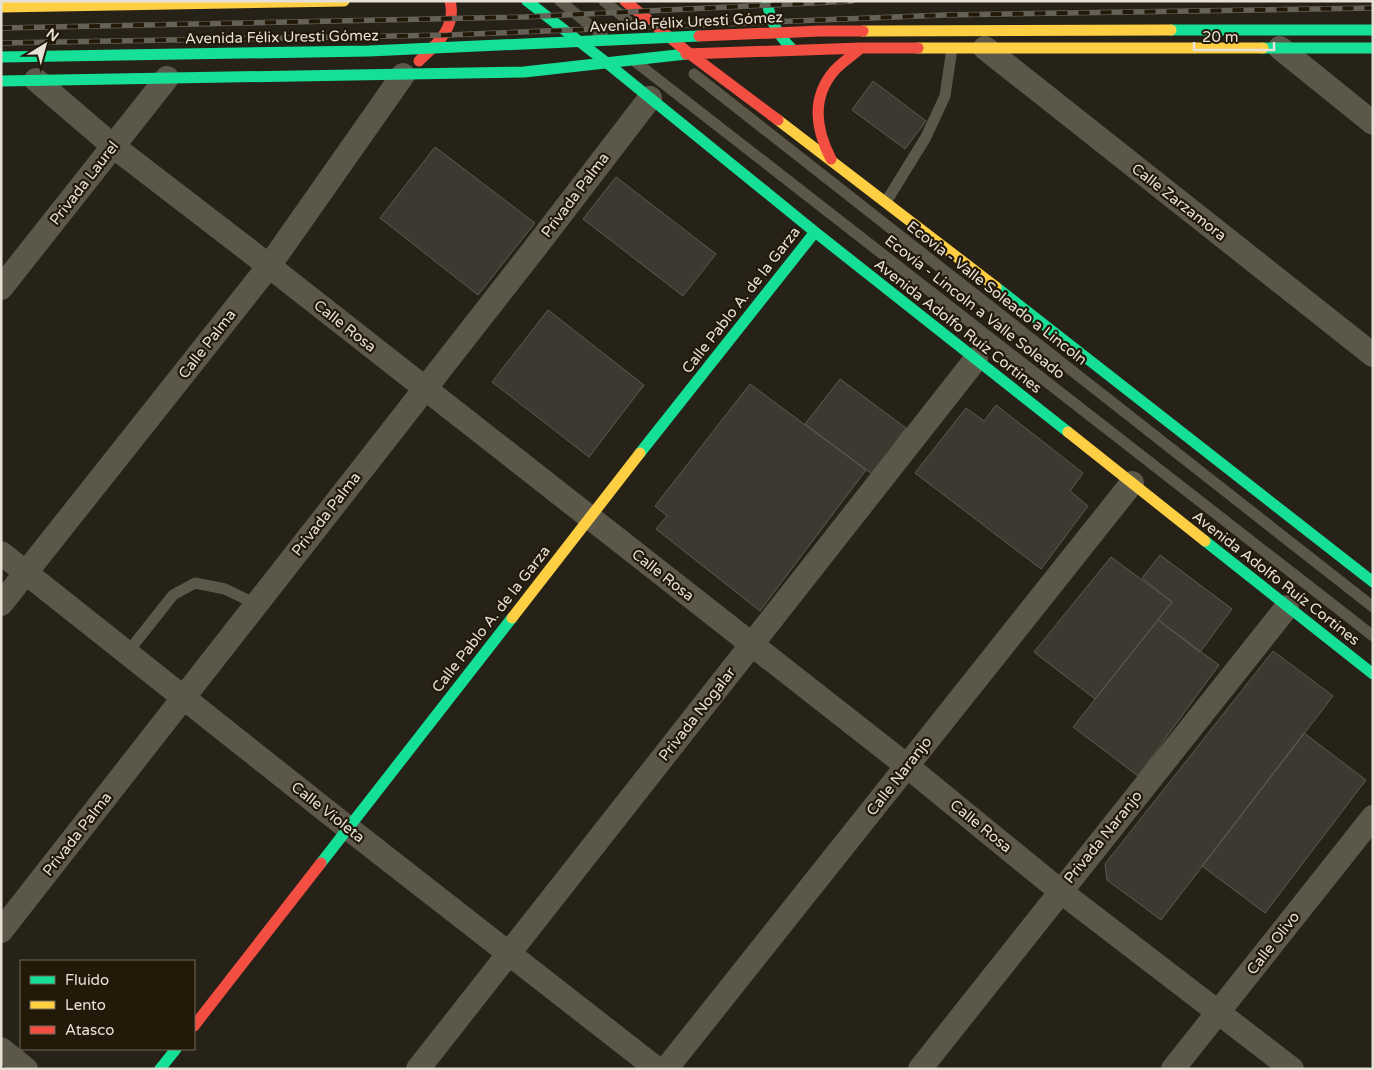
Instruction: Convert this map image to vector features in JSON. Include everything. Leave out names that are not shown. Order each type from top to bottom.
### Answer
[{"type":"main road","points":[[1,7],[344,1]]},
{"type":"main road","points":[[403,75],[433,48],[448,28],[453,18],[450,1]]},
{"type":"main road","name":"Avenida Adolfo Ruíz Cortines","points":[[527,1],[1373,674]]},
{"type":"main road","points":[[625,1],[690,54],[886,202],[1373,582]]},
{"type":"main road","points":[[767,1],[771,21],[780,38],[793,50]]},
{"type":"main road","name":"Avenida Félix Uresti Gómez","points":[[1,57],[369,51],[820,31],[1373,30]]},
{"type":"main road","points":[[830,159],[822,143],[817,126],[822,90],[832,74],[861,48]]},
{"type":"main road","points":[[1,81],[524,72],[690,54],[861,48],[1373,48]]},
{"type":"main road","name":"Calle Pablo A. de la Garza","points":[[195,1025],[590,517],[815,232]]},
{"type":"main road","points":[[160,1069],[175,1050]]},
{"type":"street","name":"Calle Zarzamora","points":[[985,48],[1373,355]]},
{"type":"street","points":[[1280,48],[1373,123]]},
{"type":"street","name":"Calle Palma","points":[[1,604],[269,266],[403,75]]},
{"type":"street","name":"Privada Laurel","points":[[1,288],[167,78]]},
{"type":"street","name":"Calle Rosa","points":[[36,80],[113,146],[907,766],[1060,891],[1219,1011],[1292,1069]]},
{"type":"street","name":"Privada Palma","points":[[1,931],[650,98]]},
{"type":"street","name":"Privada Nogalar","points":[[418,1069],[976,359]]},
{"type":"street","name":"Calle Naranjo","points":[[666,1069],[1132,483]]},
{"type":"street","name":"Calle Violeta","points":[[1,552],[348,828],[657,1069]]},
{"type":"street","name":"Privada Naranjo","points":[[920,1069],[1287,607]]},
{"type":"street","name":"Calle Olivo","points":[[1173,1069],[1373,817]]},
{"type":"street","points":[[1,1049],[26,1069]]},
{"type":"lane","name":"Ecovía - Lincoln a Valle Soleado","points":[[560,1],[633,60],[1373,636]]},
{"type":"lane","name":"Ecovía - Valle Soleado a Lincoln","points":[[604,1],[1373,607]]},
{"type":"lane","points":[[886,202],[926,137],[945,96],[952,48]]},
{"type":"lane","points":[[128,652],[173,595],[195,583],[225,588],[256,604]]},
{"type":"building","points":[[873,81],[926,121],[905,149],[852,110]]},
{"type":"building","points":[[435,147],[535,223],[478,295],[380,218]]},
{"type":"building","points":[[616,177],[716,254],[683,296],[583,219]]},
{"type":"building","points":[[548,310],[644,385],[589,457],[492,382]]},
{"type":"building","points":[[840,379],[906,428],[872,474],[805,424]]},
{"type":"building","points":[[750,384],[866,470],[760,611],[656,529],[667,516],[655,506]]},
{"type":"building","points":[[996,405],[1083,473],[1070,491],[1088,506],[1041,569],[915,473],[966,408],[984,421]]},
{"type":"building","points":[[1160,555],[1232,609],[1200,652],[1158,620],[1172,602],[1142,578]]},
{"type":"building","points":[[1111,557],[1172,602],[1095,699],[1034,652]]},
{"type":"building","points":[[1158,620],[1219,665],[1138,776],[1073,727]]},
{"type":"building","points":[[1273,651],[1333,696],[1161,920],[1107,880],[1105,864]]},
{"type":"building","points":[[1304,733],[1366,780],[1265,913],[1202,866]]},
{"type":"railway","points":[[1,28],[524,17],[852,1]]},
{"type":"railway","points":[[1,43],[448,35],[945,15],[1373,8]]},
{"type":"traffic: fast","points":[[527,1],[1068,432]]},
{"type":"traffic: fast","points":[[767,1],[775,27],[792,49]]},
{"type":"traffic: fast","points":[[1171,30],[1373,30]]},
{"type":"traffic: fast","points":[[1,57],[369,51],[699,36]]},
{"type":"traffic: fast","points":[[1263,48],[1373,48]]},
{"type":"traffic: fast","points":[[1,81],[524,72],[686,54]]},
{"type":"traffic: fast","points":[[640,453],[815,232]]},
{"type":"traffic: fast","points":[[996,287],[1373,582]]},
{"type":"traffic: fast","points":[[1205,541],[1373,674]]},
{"type":"traffic: fast","points":[[321,863],[512,618]]},
{"type":"traffic: fast","points":[[160,1069],[175,1050]]},
{"type":"traffic: slow","points":[[1,7],[344,1]]},
{"type":"traffic: slow","points":[[863,31],[1171,30]]},
{"type":"traffic: slow","points":[[918,48],[1263,48]]},
{"type":"traffic: slow","points":[[778,120],[996,287]]},
{"type":"traffic: slow","points":[[1068,432],[1205,541]]},
{"type":"traffic: slow","points":[[512,618],[640,453]]},
{"type":"traffic: jam","points":[[419,61],[439,41],[448,27],[451,19],[450,1]]},
{"type":"traffic: jam","points":[[625,1],[690,54],[778,120]]},
{"type":"traffic: jam","points":[[699,36],[863,31]]},
{"type":"traffic: jam","points":[[831,159],[819,126],[819,103],[827,81],[834,71],[861,48]]},
{"type":"traffic: jam","points":[[686,54],[918,48]]},
{"type":"traffic: jam","points":[[195,1025],[321,863]]}]
